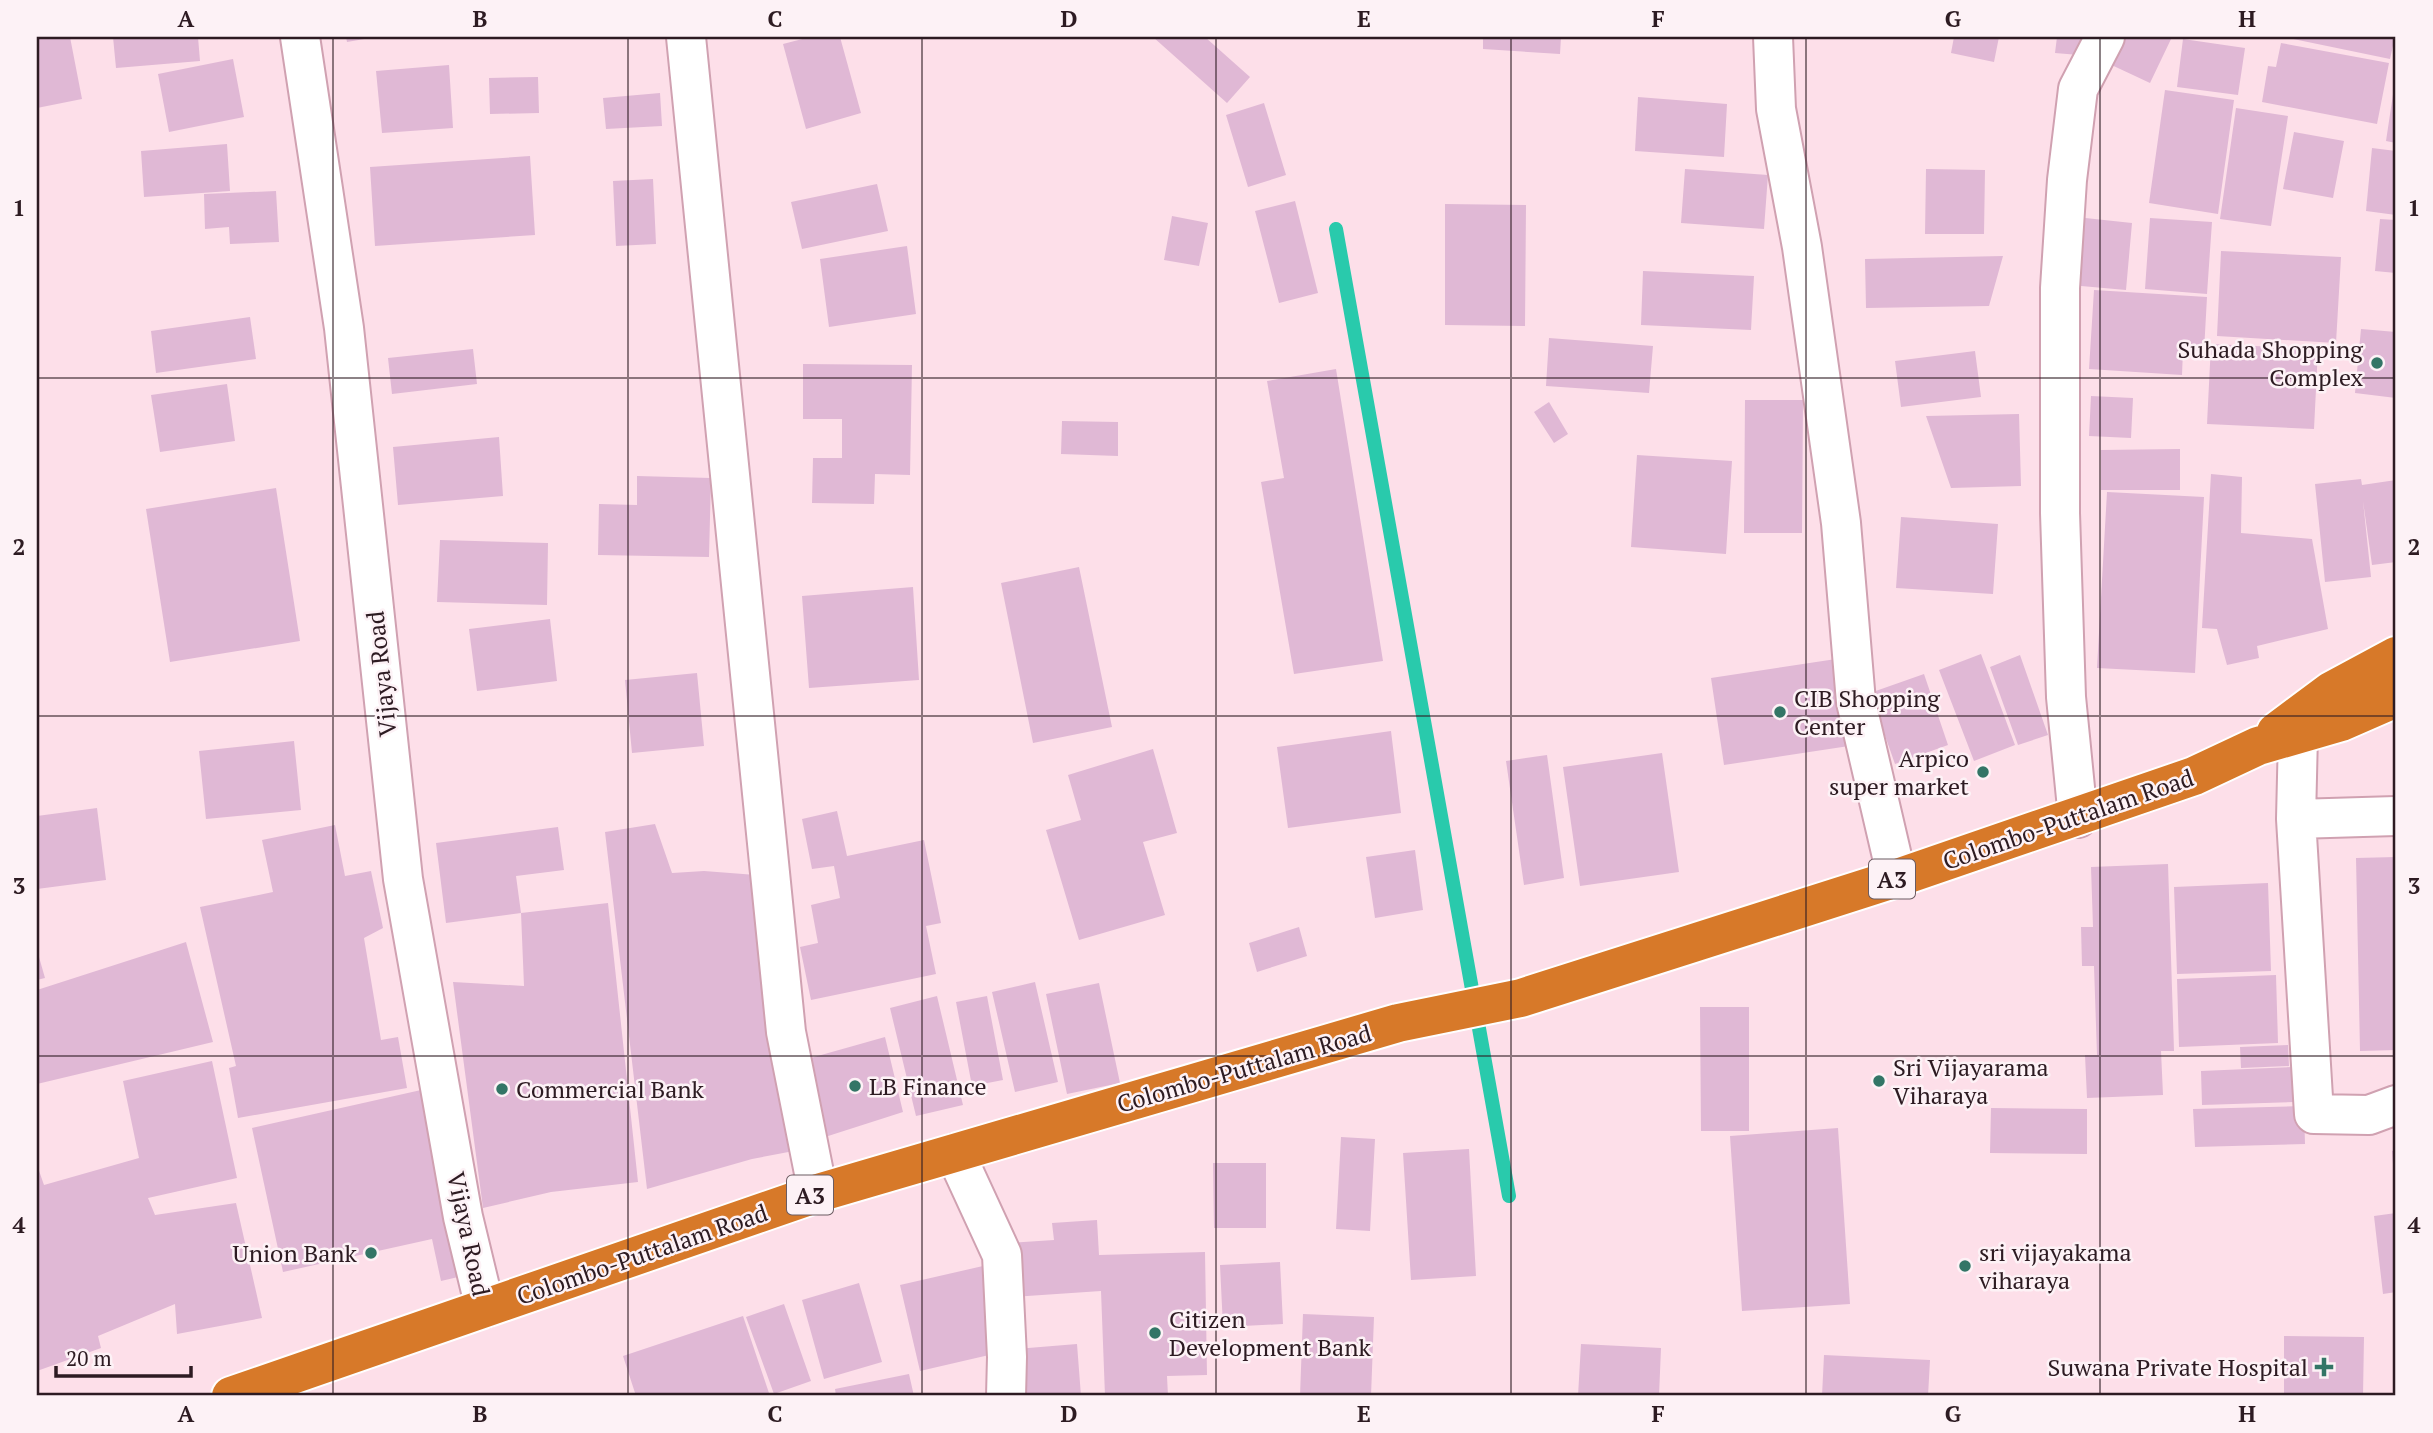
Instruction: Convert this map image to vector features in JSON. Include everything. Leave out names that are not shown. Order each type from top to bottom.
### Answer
[{"type":"highway","name":"Colombo-Puttalam Road","points":[[2258,746],[2331,691],[2396,656]]},
{"type":"highway","name":"Colombo-Puttalam Road","points":[[231,1396],[817,1193],[1398,1023],[1521,998],[1897,878],[2194,776],[2258,746],[2341,722],[2396,702]]},
{"type":"street","name":"Vijaya Road","points":[[300,37],[344,328],[403,879],[463,1217],[485,1308]]},
{"type":"street","points":[[686,37],[786,1032],[817,1193]]},
{"type":"street","points":[[1773,37],[1776,109],[1813,314],[1841,523],[1856,702],[1897,878]]},
{"type":"street","points":[[2078,818],[2066,684],[2060,513],[2060,288],[2067,180],[2078,89],[2105,37]]},
{"type":"street","points":[[2298,735],[2295,819],[2314,1114],[2369,1115],[2396,1105]]},
{"type":"street","points":[[2295,819],[2396,816]]},
{"type":"street","points":[[955,1153],[1002,1255],[1007,1357],[1006,1396]]},
{"type":"building","points":[[37,37],[70,37],[82,99],[37,108]]},
{"type":"building","points":[[113,37],[198,37],[200,61],[116,68]]},
{"type":"building","points":[[346,37],[370,37],[370,38],[347,42]]},
{"type":"building","points":[[810,37],[840,37],[861,113],[806,129],[783,44]]},
{"type":"building","points":[[1153,37],[1205,37],[1250,77],[1227,103]]},
{"type":"building","points":[[1483,37],[1561,37],[1560,54],[1483,49]]},
{"type":"building","points":[[1954,37],[1999,37],[1994,62],[1951,53]]},
{"type":"building","points":[[2057,37],[2093,37],[2091,56],[2055,53]]},
{"type":"building","points":[[2114,37],[2172,37],[2150,83],[2103,61]]},
{"type":"building","points":[[2283,37],[2395,37],[2390,59]]},
{"type":"building","points":[[2183,39],[2245,48],[2238,95],[2177,87]]},
{"type":"building","points":[[2281,43],[2389,63],[2377,124],[2262,102],[2268,66],[2276,67]]},
{"type":"building","points":[[233,59],[244,117],[169,132],[158,74]]},
{"type":"building","points":[[449,65],[453,128],[382,133],[376,71]]},
{"type":"building","points":[[538,77],[539,113],[490,114],[489,78]]},
{"type":"building","points":[[2396,81],[2396,143],[2386,141]]},
{"type":"building","points":[[2165,90],[2234,100],[2218,214],[2149,203]]},
{"type":"building","points":[[660,93],[662,126],[606,129],[603,98]]},
{"type":"building","points":[[1638,97],[1727,104],[1724,157],[1635,151]]},
{"type":"building","points":[[1264,103],[1286,175],[1248,187],[1226,115]]},
{"type":"building","points":[[2236,108],[2288,116],[2271,226],[2220,219]]},
{"type":"building","points":[[2294,132],[2344,141],[2333,198],[2283,189]]},
{"type":"building","points":[[227,144],[230,191],[144,197],[141,151]]},
{"type":"building","points":[[2372,148],[2396,151],[2396,215],[2366,211]]},
{"type":"building","points":[[530,156],[535,235],[375,246],[370,167]]},
{"type":"building","points":[[1685,169],[1768,175],[1764,229],[1681,223]]},
{"type":"building","points":[[1926,169],[1985,170],[1984,234],[1925,234]]},
{"type":"building","points":[[653,179],[656,244],[616,246],[613,181]]},
{"type":"building","points":[[877,184],[888,231],[802,249],[791,202]]},
{"type":"building","points":[[276,191],[279,242],[230,244],[229,227],[205,229],[204,194]]},
{"type":"building","points":[[1295,201],[1318,293],[1279,303],[1255,211]]},
{"type":"building","points":[[1445,204],[1526,205],[1525,326],[1445,325]]},
{"type":"building","points":[[1172,216],[1208,223],[1199,266],[1164,260]]},
{"type":"building","points":[[2076,217],[2132,223],[2126,290],[2070,285]]},
{"type":"building","points":[[2150,218],[2212,222],[2207,294],[2145,289]]},
{"type":"building","points":[[2380,219],[2396,220],[2396,273],[2375,271]]},
{"type":"building","points":[[907,246],[916,314],[829,327],[820,259]]},
{"type":"building","points":[[2221,251],[2341,257],[2336,343],[2217,336]]},
{"type":"building","points":[[2003,256],[1989,306],[1866,308],[1865,259]]},
{"type":"building","points":[[1643,271],[1754,276],[1751,330],[1641,325]]},
{"type":"building","points":[[2094,290],[2207,297],[2204,351],[2183,350],[2182,375],[2089,369]]},
{"type":"building","points":[[250,317],[256,359],[156,373],[151,331]]},
{"type":"building","name":"Suhada Shopping Complex","points":[[2361,329],[2396,332],[2396,398],[2355,393]]},
{"type":"building","points":[[1549,338],[1653,346],[1649,393],[1546,386]]},
{"type":"building","points":[[2211,344],[2318,349],[2314,429],[2207,424]]},
{"type":"building","points":[[473,349],[477,384],[392,394],[388,358]]},
{"type":"building","points":[[1975,351],[1981,397],[1901,407],[1895,361]]},
{"type":"building","points":[[803,364],[912,365],[910,475],[875,474],[874,504],[812,503],[813,458],[842,458],[842,419],[803,419]]},
{"type":"building","points":[[1336,369],[1383,661],[1294,674],[1261,482],[1284,478],[1267,381]]},
{"type":"building","points":[[227,384],[235,441],[160,452],[151,395]]},
{"type":"building","points":[[2091,396],[2133,398],[2131,438],[2089,436]]},
{"type":"building","points":[[1745,400],[1803,400],[1802,533],[1744,533]]},
{"type":"building","points":[[1549,402],[1568,434],[1554,443],[1534,412]]},
{"type":"building","points":[[2019,414],[2021,486],[1951,488],[1926,416]]},
{"type":"building","points":[[1062,421],[1118,422],[1118,456],[1061,454]]},
{"type":"building","points":[[499,437],[503,496],[398,505],[393,447]]},
{"type":"building","points":[[2180,449],[2180,490],[2101,490],[2101,450]]},
{"type":"building","points":[[1637,455],[1732,461],[1726,554],[1631,547]]},
{"type":"building","points":[[2211,474],[2242,477],[2241,533],[2312,539],[2328,629],[2257,646],[2259,658],[2227,665],[2217,629],[2202,628]]},
{"type":"building","points":[[637,476],[711,478],[709,557],[598,555],[599,504],[637,505]]},
{"type":"building","points":[[2361,479],[2362,485],[2396,480],[2396,562],[2372,565],[2363,501],[2371,577],[2325,582],[2315,484]]},
{"type":"building","points":[[276,488],[300,641],[170,662],[146,509]]},
{"type":"building","points":[[2107,492],[2204,497],[2195,673],[2097,668]]},
{"type":"building","points":[[1901,517],[1998,524],[1993,594],[1896,588]]},
{"type":"building","points":[[440,540],[548,543],[547,605],[437,602]]},
{"type":"building","points":[[1079,567],[1112,727],[1033,743],[1001,583]]},
{"type":"building","points":[[913,587],[919,680],[809,688],[802,596]]},
{"type":"building","points":[[550,619],[557,681],[477,691],[469,629]]},
{"type":"building","points":[[1981,654],[2015,745],[1974,761],[1939,670]]},
{"type":"building","points":[[2020,655],[2048,735],[2018,745],[1990,667]]},
{"type":"building","name":"CIB Shopping Center","points":[[1836,659],[1849,746],[1724,765],[1711,678]]},
{"type":"building","points":[[697,673],[704,746],[632,753],[625,680]]},
{"type":"building","points":[[1924,674],[1948,745],[1895,764],[1870,693]]},
{"type":"building","points":[[1391,731],[1401,813],[1288,828],[1277,747]]},
{"type":"building","points":[[294,741],[301,810],[206,819],[199,751]]},
{"type":"building","points":[[1153,749],[1177,833],[1143,842],[1165,915],[1079,940],[1046,830],[1081,820],[1068,775]]},
{"type":"building","points":[[1662,753],[1679,872],[1580,886],[1563,767]]},
{"type":"building","points":[[1547,755],[1564,878],[1524,885],[1506,761]]},
{"type":"building","points":[[97,808],[106,880],[37,889],[37,816]]},
{"type":"building","points":[[837,811],[847,856],[924,840],[941,923],[926,926],[936,974],[811,1000],[800,947],[818,943],[811,905],[840,898],[834,866],[812,869],[802,819]]},
{"type":"building","points":[[655,824],[672,873],[704,871],[756,875],[799,1150],[752,1159],[647,1189],[605,832]]},
{"type":"building","points":[[335,825],[345,876],[371,871],[383,928],[364,938],[381,1040],[398,1037],[407,1088],[238,1118],[229,1068],[236,1066],[200,907],[273,892],[262,840]]},
{"type":"building","points":[[558,827],[564,870],[516,876],[521,913],[446,923],[436,843]]},
{"type":"building","points":[[1415,850],[1423,910],[1375,918],[1366,857]]},
{"type":"building","points":[[2396,857],[2396,1050],[2360,1051],[2356,858]]},
{"type":"building","points":[[2168,864],[2174,1051],[2161,1051],[2163,1095],[2087,1098],[2085,1055],[2097,1055],[2094,966],[2082,966],[2081,927],[2093,927],[2091,867]]},
{"type":"building","points":[[2268,883],[2271,971],[2177,974],[2174,887]]},
{"type":"building","points":[[608,903],[638,1182],[551,1192],[483,1208],[453,982],[524,986],[521,913]]},
{"type":"building","points":[[1299,927],[1307,956],[1257,972],[1249,943]]},
{"type":"building","points":[[186,942],[213,1042],[37,1084],[37,990]]},
{"type":"building","points":[[37,950],[45,978],[37,980]]},
{"type":"building","points":[[2276,975],[2278,1043],[2179,1047],[2177,979]]},
{"type":"building","points":[[1035,982],[1058,1082],[1015,1092],[992,992]]},
{"type":"building","points":[[1099,983],[1120,1083],[1067,1094],[1046,994]]},
{"type":"building","points":[[937,996],[963,1105],[916,1116],[890,1008]]},
{"type":"building","points":[[987,996],[1003,1080],[972,1086],[956,1002]]},
{"type":"building","points":[[1700,1007],[1749,1007],[1749,1131],[1701,1131]]},
{"type":"building","name":"LB Finance","points":[[885,1037],[903,1112],[825,1137],[807,1059]]},
{"type":"building","points":[[2288,1045],[2289,1066],[2241,1068],[2240,1047]]},
{"type":"building","points":[[212,1061],[237,1178],[148,1198],[155,1215],[236,1203],[262,1318],[177,1334],[175,1304],[98,1336],[101,1348],[37,1371],[37,1165],[44,1185],[139,1158],[123,1081]]},
{"type":"building","points":[[2292,1067],[2294,1102],[2202,1105],[2201,1071]]},
{"type":"building","points":[[430,1088],[471,1274],[441,1281],[432,1239],[283,1272],[252,1128]]},
{"type":"building","points":[[2304,1106],[2305,1144],[2195,1147],[2193,1109]]},
{"type":"building","points":[[1991,1108],[2087,1109],[2087,1154],[1990,1153]]},
{"type":"building","points":[[1838,1128],[1850,1304],[1742,1311],[1730,1136]]},
{"type":"building","points":[[1341,1137],[1375,1139],[1370,1231],[1336,1229]]},
{"type":"building","points":[[1469,1149],[1476,1276],[1411,1280],[1403,1153]]},
{"type":"building","points":[[2396,1150],[2396,1177],[2394,1177],[2392,1151]]},
{"type":"building","points":[[1213,1163],[1266,1163],[1266,1228],[1214,1228]]},
{"type":"building","points":[[2396,1213],[2396,1292],[2383,1294],[2374,1216]]},
{"type":"building","name":"Citizen Development Bank","points":[[1097,1220],[1099,1255],[1205,1252],[1207,1375],[1167,1376],[1168,1396],[1105,1396],[1101,1291],[1011,1297],[1008,1243],[1054,1240],[1052,1223]]},
{"type":"building","points":[[1280,1262],[1283,1324],[1223,1327],[1220,1265]]},
{"type":"building","points":[[983,1266],[1002,1352],[920,1371],[900,1285]]},
{"type":"building","points":[[859,1283],[882,1362],[824,1379],[802,1300]]},
{"type":"building","points":[[784,1304],[811,1381],[774,1394],[746,1317]]},
{"type":"building","points":[[1303,1314],[1374,1317],[1371,1396],[1300,1396]]},
{"type":"building","points":[[743,1316],[770,1396],[636,1396],[623,1356]]},
{"type":"building","name":"Suwana Private Hospital","points":[[2284,1336],[2364,1337],[2363,1396],[2284,1396]]},
{"type":"building","points":[[1077,1344],[1081,1396],[1019,1396],[1015,1349]]},
{"type":"building","points":[[1581,1344],[1661,1348],[1659,1396],[1578,1396]]},
{"type":"building","points":[[1824,1355],[1930,1360],[1928,1396],[1822,1396]]},
{"type":"building","points":[[909,1374],[914,1396],[836,1396],[835,1389]]},
{"type":"waterway","points":[[1336,229],[1509,1196]]},
{"type":"place","name":"Suhada Shopping Complex","points":[[2377,363]]},
{"type":"place","name":"CIB Shopping Center","points":[[1780,712]]},
{"type":"place","name":"Arpico super market","points":[[1983,772]]},
{"type":"place","name":"Sri Vijayarama Viharaya","points":[[1879,1081]]},
{"type":"place","name":"LB Finance","points":[[855,1086]]},
{"type":"place","name":"Commercial Bank","points":[[502,1089]]},
{"type":"place","name":"Union Bank","points":[[371,1253]]},
{"type":"place","name":"sri vijayakama viharaya","points":[[1965,1266]]},
{"type":"place","name":"Citizen Development Bank","points":[[1155,1333]]},
{"type":"place","name":"Suwana Private Hospital","points":[[2324,1367]]}]
